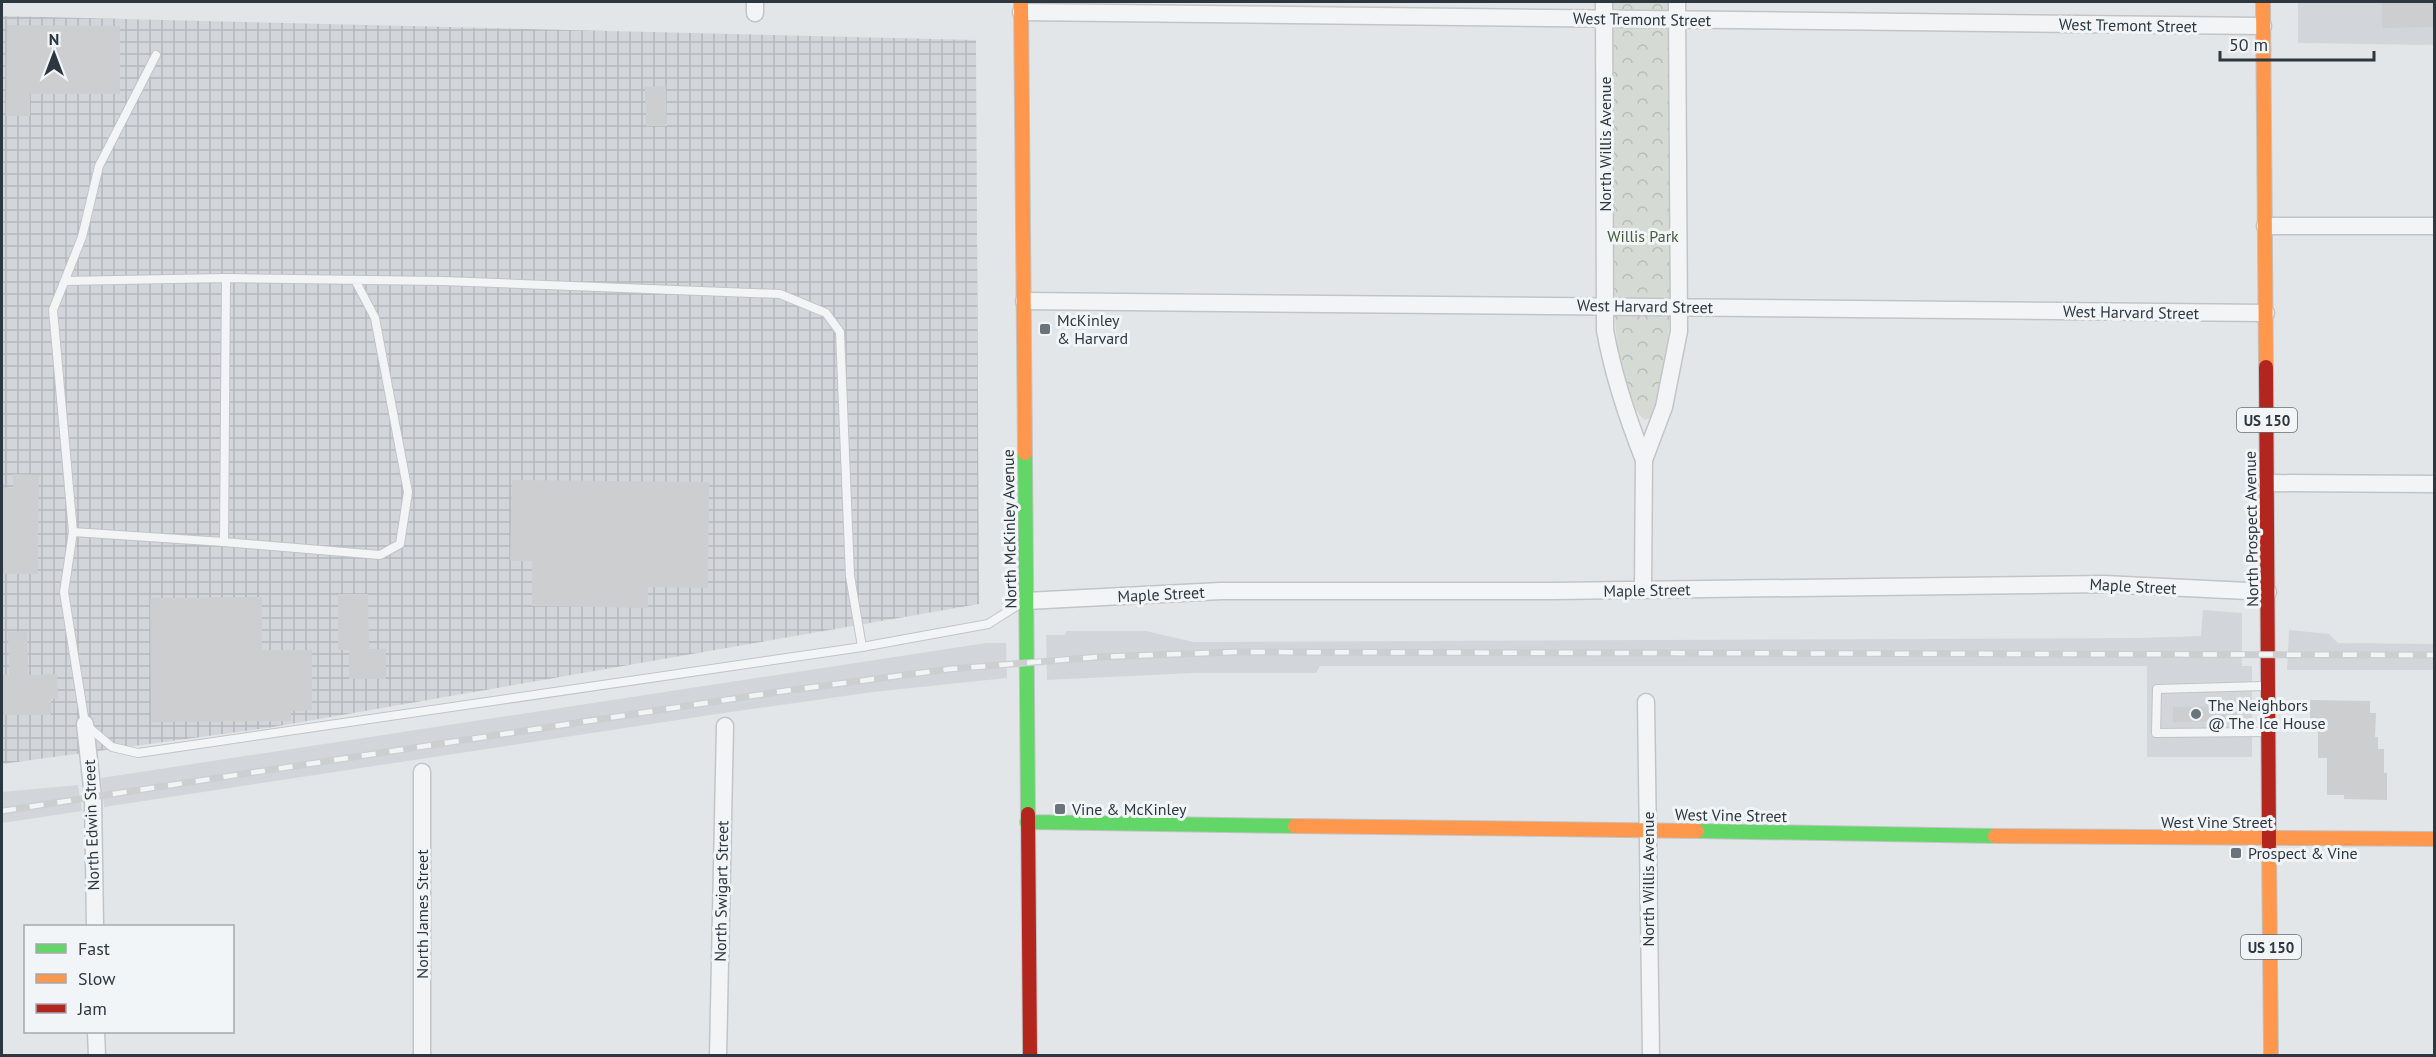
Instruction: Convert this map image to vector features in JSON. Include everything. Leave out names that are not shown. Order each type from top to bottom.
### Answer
[{"type":"street","name":"North Willis Avenue","points":[[1643,590],[1644,460],[1664,407],[1679,331],[1677,2]]},
{"type":"street","name":"North Prospect Avenue","points":[[2263,2],[2271,1056]]},
{"type":"street","name":"West Tremont Street","points":[[1021,7],[1604,10],[1677,20],[2263,26]]},
{"type":"street","name":"North McKinley Avenue","points":[[1021,7],[1030,1056]]},
{"type":"street","name":"North Willis Avenue","points":[[1604,10],[1605,330],[1610,357],[1628,420],[1644,460]]},
{"type":"street","points":[[2265,226],[2434,226]]},
{"type":"street","name":"West Harvard Street","points":[[1024,301],[2266,313]]},
{"type":"street","points":[[2267,483],[2434,483]]},
{"type":"street","name":"Maple Street","points":[[1026,601],[1221,591],[1643,590],[2104,584],[2268,592]]},
{"type":"street","name":"North Willis Avenue","points":[[1646,702],[1651,1056]]},
{"type":"street","name":"North Edwin Street","points":[[85,724],[93,797],[95,925]]},
{"type":"street","name":"North Swigart Street","points":[[718,1056],[725,726]]},
{"type":"street","name":"North James Street","points":[[422,772],[423,1056]]},
{"type":"street","name":"West Vine Street","points":[[1027,822],[2434,839]]},
{"type":"street","points":[[96,1033],[97,1056]]},
{"type":"lane","points":[[156,55],[99,166],[82,237],[53,310],[74,532],[64,592],[85,724],[112,747],[138,753],[862,647],[988,624],[1026,601]]},
{"type":"lane","points":[[65,281],[226,278],[355,280],[780,294],[826,313],[840,332],[850,576],[862,647]]},
{"type":"lane","points":[[224,542],[226,278]]},
{"type":"lane","points":[[74,532],[380,555],[400,544],[408,492],[375,318],[355,280]]},
{"type":"lane","points":[[2269,686],[2157,689],[2156,733],[2269,732]]},
{"type":"shaded area","points":[[2298,2],[2434,2],[2434,45],[2298,43]]},
{"type":"shaded area","points":[[2,16],[976,40],[979,604],[267,728],[2,764]]},
{"type":"shaded area","points":[[2203,610],[2242,613],[2242,666],[2252,666],[2252,757],[2147,757],[2147,666],[1320,666],[1316,673],[1193,673],[1047,680],[1046,635],[1065,635],[1066,631],[1146,631],[1194,642],[2138,638],[2201,636]]},
{"type":"shaded area","points":[[2289,630],[2329,634],[2338,643],[2434,644],[2434,670],[2287,670]]},
{"type":"shaded area","points":[[986,643],[1006,643],[1007,678],[873,692],[717,714],[104,807],[101,778]]},
{"type":"shaded area","points":[[78,785],[82,811],[2,823],[2,792]]},
{"type":"green space","name":"Willis Park","points":[[1613,2],[1669,2],[1671,302],[1661,386],[1654,414],[1645,420],[1632,403],[1627,388],[1616,333]]},
{"type":"building","points":[[2382,2],[2434,2],[2434,27],[2382,28]]},
{"type":"building","points":[[7,25],[120,26],[120,94],[30,94],[30,116],[6,116]]},
{"type":"building","points":[[666,86],[667,126],[646,126],[645,87]]},
{"type":"building","points":[[13,474],[39,475],[38,574],[2,574],[2,487],[13,488]]},
{"type":"building","points":[[512,480],[709,482],[708,588],[648,587],[648,608],[532,606],[532,561],[510,561]]},
{"type":"building","points":[[338,594],[368,594],[369,649],[386,649],[386,679],[349,679],[349,650],[338,650]]},
{"type":"building","points":[[262,597],[262,650],[312,650],[312,710],[291,711],[291,721],[151,722],[150,598]]},
{"type":"building","points":[[27,631],[28,675],[57,674],[58,699],[51,699],[51,715],[2,715],[2,675],[9,675],[8,632]]},
{"type":"building","points":[[2310,700],[2370,701],[2370,713],[2376,713],[2375,737],[2378,737],[2378,749],[2384,749],[2387,800],[2344,799],[2344,795],[2327,795],[2327,758],[2318,758],[2318,722],[2310,722]]},
{"type":"building","name":"The Neighbors @ The Ice House","points":[[2237,706],[2237,721],[2173,722],[2173,707]]},
{"type":"railway","points":[[2,811],[784,691],[950,669],[1098,657],[1235,652],[2434,655]]},
{"type":"traffic: fast","points":[[1025,453],[1028,814]]},
{"type":"traffic: fast","points":[[1027,822],[1295,826]]},
{"type":"traffic: fast","points":[[1697,831],[1995,836]]},
{"type":"traffic: slow","points":[[1021,2],[1025,453]]},
{"type":"traffic: slow","points":[[2263,2],[2266,367]]},
{"type":"traffic: slow","points":[[1295,826],[1697,831]]},
{"type":"traffic: slow","points":[[1995,836],[2434,839]]},
{"type":"traffic: slow","points":[[2269,845],[2271,1056]]},
{"type":"traffic: jam","points":[[2266,367],[2269,845]]},
{"type":"traffic: jam","points":[[1028,814],[1030,1056]]},
{"type":"place","name":"McKinley & Harvard","points":[[1045,329]]},
{"type":"place","name":"The Neighbors @ The Ice House","points":[[2196,714]]},
{"type":"place","name":"Vine & McKinley","points":[[1060,809]]},
{"type":"place","name":"Prospect & Vine","points":[[2236,853]]}]
